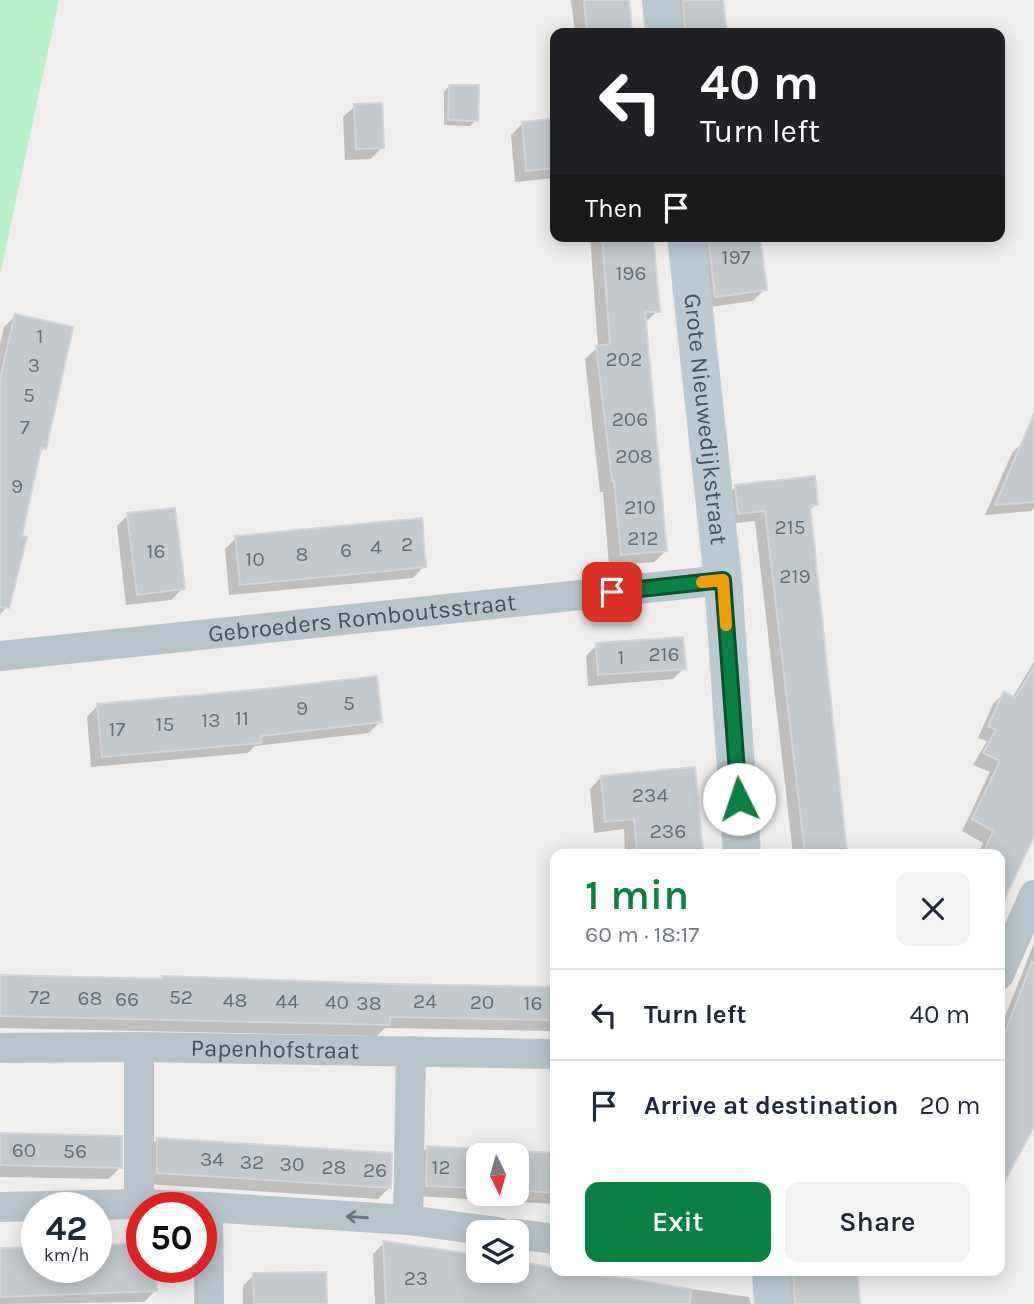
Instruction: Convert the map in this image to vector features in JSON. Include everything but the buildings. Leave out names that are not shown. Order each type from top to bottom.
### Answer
[{"type":"main road","points":[[661,0],[664,28]]},
{"type":"main road","name":"Grote Nieuwedijkstraat","points":[[687,242],[723,580],[743,849]]},
{"type":"main road","points":[[771,1276],[773,1304]]},
{"type":"street","name":"Gebroeders Romboutsstraat","points":[[0,656],[723,580]]},
{"type":"street","points":[[1005,961],[1034,895]]},
{"type":"street","points":[[139,1047],[139,1192]]},
{"type":"street","name":"Papenhofstraat","points":[[0,1048],[139,1047],[550,1054]]},
{"type":"street","points":[[408,1220],[411,1051]]},
{"type":"street","points":[[0,1207],[126,1204]]},
{"type":"street","points":[[217,1208],[408,1220],[466,1228]]},
{"type":"street","points":[[529,1236],[550,1238]]},
{"type":"street","points":[[209,1283],[209,1304]]},
{"type":"green space","points":[[0,0],[59,0],[0,275]]},
{"type":"slow traffic","points":[[702,582],[723,580],[726,625]]},
{"type":"route","points":[[612,592],[723,580],[739,799]]}]
